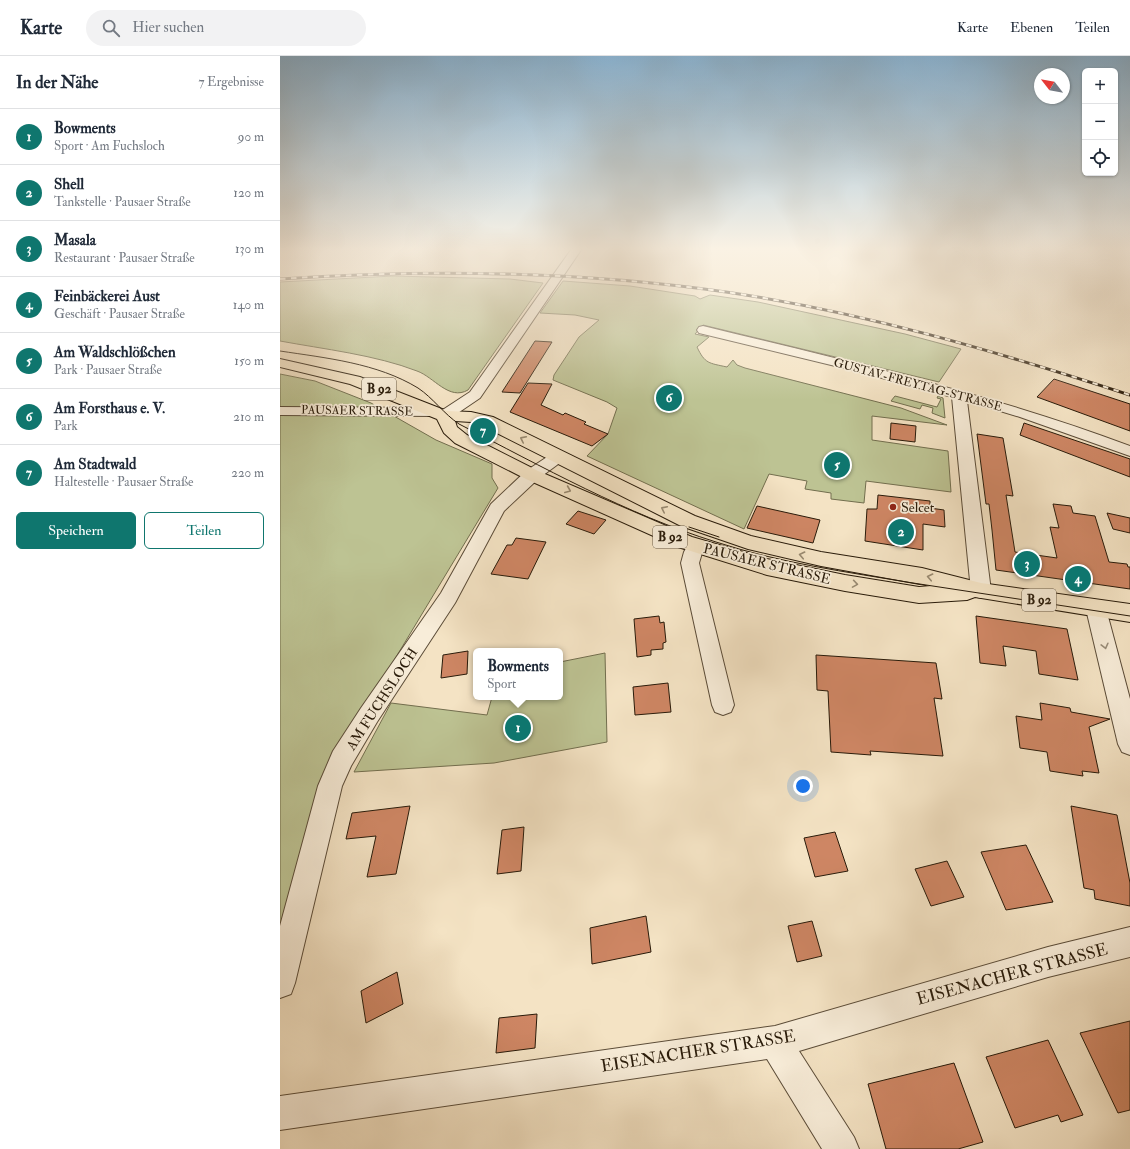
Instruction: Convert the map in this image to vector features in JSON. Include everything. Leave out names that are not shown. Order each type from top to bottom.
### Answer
[{"type":"main road","name":"PAUSAER STRASSE","points":[[280,363],[355,380],[439,414],[470,417],[487,422],[559,456],[594,475],[688,521],[748,542],[821,560],[922,576],[982,591],[1130,613]]},
{"type":"main road","name":"PAUSAER STRASSE","points":[[439,414],[450,429],[461,440],[532,475],[672,537],[697,546],[767,567],[816,578],[919,595],[982,591]]},
{"type":"street","points":[[439,414],[475,395],[543,298]]},
{"type":"street","name":"GUSTAV-FREYTAG-STRASSE","points":[[703,330],[843,364],[959,395],[1089,435],[1130,451]]},
{"type":"street","points":[[959,395],[974,539],[982,591]]},
{"type":"street","name":"PAUSAER STRASSE","points":[[280,411],[322,409],[439,414]]},
{"type":"street","name":"AM FUCHSLOCH","points":[[280,983],[330,786],[342,759],[369,714],[448,598],[497,508],[532,475],[559,456]]},
{"type":"street","points":[[697,546],[693,552],[690,563],[723,705]]},
{"type":"street","points":[[1096,608],[1130,744]]},
{"type":"street","name":"EISENACHER STRASSE","points":[[280,1113],[775,1042],[1048,962],[1130,942]]},
{"type":"street","points":[[775,1042],[842,1149]]},
{"type":"green space","points":[[280,298],[532,298],[468,390],[461,393],[454,393],[423,374],[401,365],[349,353],[280,341]]},
{"type":"green space","points":[[551,298],[731,298],[758,302],[905,334],[961,349],[939,382],[703,325],[695,334],[709,337],[697,347],[705,360],[708,362],[727,367],[733,360],[737,365],[745,368],[901,408],[947,425],[872,416],[872,440],[948,451],[951,492],[866,481],[864,503],[831,499],[831,493],[805,489],[807,481],[769,474],[744,529],[587,456],[608,434],[617,408],[607,402],[553,380],[554,375],[579,337],[599,320],[575,315],[540,313]]},
{"type":"green space","points":[[280,374],[315,381],[371,403],[436,440],[492,464],[492,478],[498,488],[352,730],[280,935]]},
{"type":"green space","points":[[895,396],[937,407],[941,399],[937,398],[938,396],[943,398],[945,418],[932,413],[933,408],[922,405],[920,409],[891,401]]},
{"type":"green space","points":[[605,653],[607,742],[494,763],[354,772],[391,703],[487,715],[491,700],[563,700],[563,661]]},
{"type":"building","points":[[535,341],[552,342],[520,393],[502,392]]},
{"type":"building","points":[[1054,379],[1130,404],[1130,431],[1037,397]]},
{"type":"building","points":[[528,383],[552,384],[541,405],[563,415],[565,413],[586,422],[584,424],[608,434],[592,446],[510,412]]},
{"type":"building","points":[[891,423],[916,426],[915,442],[890,439]]},
{"type":"building","points":[[1024,423],[1130,459],[1130,477],[1020,435]]},
{"type":"building","points":[[977,434],[1003,438],[1013,496],[1006,495],[1015,552],[1057,558],[1050,527],[1059,528],[1053,504],[1071,506],[1073,513],[1095,516],[1109,562],[1127,564],[1128,567],[1130,567],[1130,589],[996,570],[989,504],[986,504]]},
{"type":"building","points":[[878,495],[930,501],[930,508],[944,510],[945,527],[923,524],[923,550],[865,541],[867,509],[877,509]]},
{"type":"building","points":[[757,506],[820,520],[813,543],[747,528]]},
{"type":"building","points":[[578,511],[606,520],[594,534],[566,524]]},
{"type":"building","points":[[1107,513],[1130,518],[1130,533],[1113,529]]},
{"type":"building","points":[[516,538],[546,542],[528,579],[491,574],[507,545],[512,545]]},
{"type":"building","points":[[659,616],[660,623],[664,622],[666,642],[663,643],[663,649],[651,650],[651,655],[637,657],[634,619]]},
{"type":"building","points":[[976,616],[1067,629],[1078,680],[1039,674],[1036,651],[1003,646],[1006,666],[980,663]]},
{"type":"building","points":[[468,651],[467,674],[441,678],[443,655]]},
{"type":"building","points":[[816,655],[936,663],[942,699],[934,698],[943,756],[870,751],[871,755],[831,752],[828,691],[817,690]]},
{"type":"building","points":[[668,683],[671,712],[635,715],[633,687]]},
{"type":"building","points":[[1040,703],[1070,708],[1071,712],[1110,719],[1089,727],[1099,773],[1082,771],[1083,776],[1050,771],[1047,752],[1020,748],[1016,716],[1042,720]]},
{"type":"building","points":[[410,806],[396,874],[367,877],[376,836],[346,839],[352,813]]},
{"type":"building","points":[[1071,806],[1117,815],[1130,883],[1130,906],[1095,899],[1094,890],[1084,888]]},
{"type":"building","points":[[524,827],[521,871],[497,874],[502,830]]},
{"type":"building","points":[[835,832],[848,871],[815,877],[804,838]]},
{"type":"building","points":[[1026,845],[1053,902],[1006,910],[981,852]]},
{"type":"building","points":[[947,861],[964,897],[931,906],[915,869]]},
{"type":"building","points":[[646,916],[651,952],[592,964],[590,928]]},
{"type":"building","points":[[812,921],[822,956],[797,962],[788,926]]},
{"type":"building","points":[[397,972],[403,1004],[366,1023],[361,991]]},
{"type":"building","points":[[537,1014],[535,1048],[496,1053],[499,1018]]},
{"type":"building","points":[[1130,1021],[1130,1110],[1118,1113],[1080,1033]]},
{"type":"building","points":[[1048,1040],[1083,1115],[1061,1122],[1058,1115],[1015,1128],[986,1057]]},
{"type":"building","points":[[954,1063],[983,1142],[958,1149],[886,1149],[868,1084]]},
{"type":"tram line","points":[[280,351],[315,356],[368,367],[402,380],[418,388],[429,396],[448,416],[459,424],[522,457],[617,504],[683,531],[716,542],[764,556],[839,571],[1130,616]]},
{"type":"tram line","points":[[689,527],[719,537]]},
{"type":"railway","points":[[765,298],[829,310],[930,335],[981,349],[1130,395]]},
{"type":"place","name":"Am Forsthaus e. V.","points":[[669,398]]},
{"type":"place","name":"Am Stadtwald","points":[[483,431]]},
{"type":"place","name":"Am Waldschlößchen","points":[[837,465]]},
{"type":"place","name":"Selcet","points":[[893,507]]},
{"type":"place","name":"Shell","points":[[901,532]]},
{"type":"place","name":"Masala","points":[[1027,564]]},
{"type":"place","name":"Feinbäckerei Aust","points":[[1078,579]]},
{"type":"place","name":"Bowments","points":[[518,728]]}]
